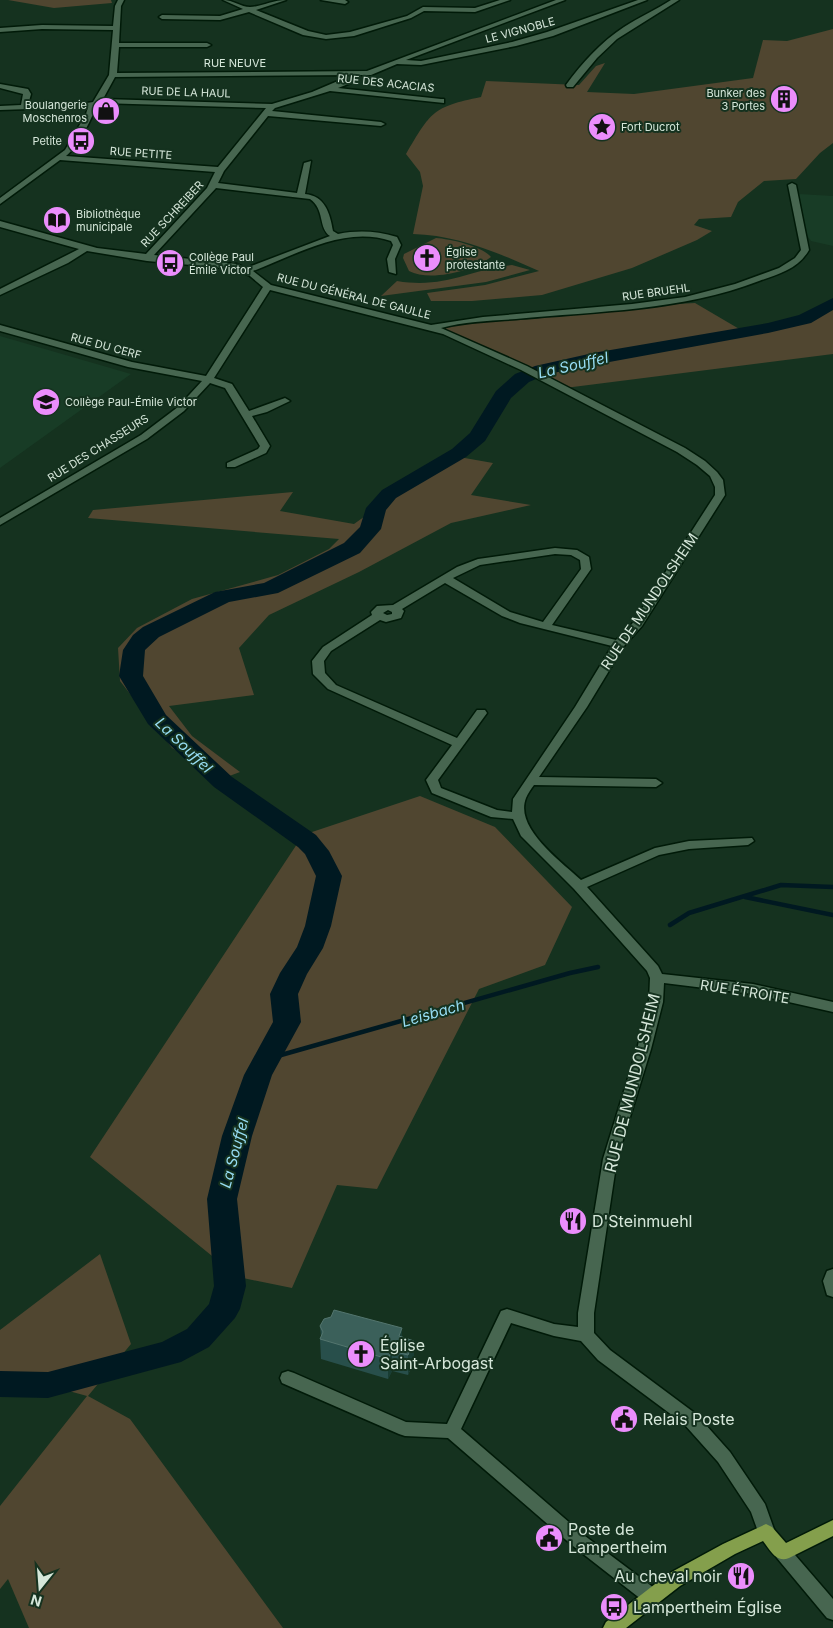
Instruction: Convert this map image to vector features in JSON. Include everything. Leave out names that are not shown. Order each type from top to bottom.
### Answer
[{"type":"main road","points":[[612,1628],[674,1580],[729,1549],[766,1532],[783,1553],[833,1528]]},
{"type":"street","points":[[0,108],[92,106],[100,101],[113,75],[120,0]]},
{"type":"street","points":[[226,0],[306,33],[334,37],[409,17],[423,9],[475,10],[507,0]]},
{"type":"street","points":[[162,17],[215,19],[284,0]]},
{"type":"street","points":[[324,0],[345,2]]},
{"type":"street","points":[[423,9],[426,0]]},
{"type":"street","points":[[272,106],[328,89],[348,81],[356,75],[368,73],[562,0]]},
{"type":"street","name":"LE VIGNOBLE","points":[[398,62],[420,63],[504,47],[550,34],[644,0]]},
{"type":"street","points":[[661,2],[673,2]]},
{"type":"street","points":[[570,85],[591,58],[606,44],[628,28],[673,2]]},
{"type":"street","points":[[0,30],[52,27],[117,28]]},
{"type":"street","points":[[116,45],[206,46]]},
{"type":"street","name":"RUE NEUVE","points":[[113,75],[356,75]]},
{"type":"street","points":[[341,75],[348,81]]},
{"type":"street","points":[[0,86],[25,91],[27,94],[24,108]]},
{"type":"street","name":"RUE DES ACACIAS","points":[[328,89],[441,100]]},
{"type":"street","name":"RUE DE LA HAUL","points":[[100,101],[272,106]]},
{"type":"street","points":[[0,202],[60,158],[72,145],[90,114],[92,106]]},
{"type":"street","name":"RUE SCHREIBER","points":[[147,258],[198,205],[213,185],[220,170],[272,106]]},
{"type":"street","points":[[266,113],[381,124]]},
{"type":"street","name":"RUE PETITE","points":[[60,158],[220,170]]},
{"type":"street","points":[[300,196],[308,162]]},
{"type":"street","points":[[213,185],[317,199],[326,217],[329,232],[336,237]]},
{"type":"street","name":"RUE BRUEHL","points":[[433,327],[444,324],[539,314],[653,306],[685,301],[747,284],[789,267],[801,257],[805,250],[792,185]]},
{"type":"street","name":"RUE DU GÉNÉRAL DE GAULLE","points":[[0,224],[85,249],[147,258],[223,264],[247,270],[268,287],[433,327],[542,376]]},
{"type":"street","points":[[247,270],[336,237],[354,233],[374,232],[394,239],[397,245],[391,259],[392,272]]},
{"type":"street","points":[[0,292],[85,249]]},
{"type":"street","name":"RUE DES CHASSEURS","points":[[0,522],[144,437],[181,409],[208,380],[264,290],[268,287]]},
{"type":"street","name":"RUE DU CERF","points":[[0,328],[131,364],[229,386],[265,446],[262,451],[232,466]]},
{"type":"street","name":"RUE DE MUNDOLSHEIM","points":[[542,376],[691,456],[712,472],[720,487],[720,495],[636,626],[619,644],[581,707],[519,799],[518,816],[525,833],[579,886],[642,957],[657,978],[656,1002],[649,1030],[610,1159],[586,1313],[586,1335]]},
{"type":"street","points":[[247,414],[264,410],[285,401]]},
{"type":"street","points":[[458,743],[332,687],[319,674],[318,662],[327,649],[379,616],[386,619],[394,617],[398,613],[395,608],[461,569],[478,562],[555,551],[573,552],[585,559],[586,569],[545,627]]},
{"type":"street","points":[[445,578],[506,614],[545,627],[619,644]]},
{"type":"street","points":[[481,713],[432,780],[436,790],[495,814],[518,816]]},
{"type":"street","points":[[530,781],[656,783]]},
{"type":"street","points":[[579,886],[655,852],[689,845],[748,841]]},
{"type":"street","name":"RUE ÉTROITE","points":[[657,978],[753,989],[833,1007]]},
{"type":"street","points":[[833,1275],[831,1281],[833,1291]]},
{"type":"street","points":[[452,1431],[507,1315],[554,1330],[586,1335],[604,1354],[690,1419],[719,1450],[759,1509],[766,1532]]},
{"type":"street","points":[[288,1378],[405,1429],[452,1431],[579,1541],[652,1597]]},
{"type":"street","points":[[783,1553],[833,1612]]},
{"type":"shaded area","points":[[8,0],[111,0],[112,3],[54,8]]},
{"type":"shaded area","points":[[833,29],[833,143],[820,153],[796,179],[764,181],[738,202],[731,217],[699,219],[694,225],[712,231],[697,240],[632,268],[542,295],[472,301],[431,301],[427,293],[485,285],[539,271],[462,241],[413,234],[423,186],[420,172],[406,154],[428,120],[442,108],[481,97],[486,81],[579,85],[596,66],[605,63],[587,92],[634,94],[753,78],[763,40],[787,41]]},
{"type":"shaded area","points":[[799,194],[833,196],[833,246],[811,241],[797,221]]},
{"type":"shaded area","points":[[436,238],[473,246],[491,257],[474,267],[451,273],[428,275],[409,271],[403,258],[404,254]]},
{"type":"shaded area","points":[[512,265],[530,270],[486,282],[381,296],[397,281],[429,283]]},
{"type":"shaded area","points":[[695,303],[741,330],[825,311],[833,303],[833,354],[557,389],[432,328],[484,318],[601,308]]},
{"type":"shaded area","name":"Collège Paul-Émile Victor","points":[[0,336],[131,374],[0,468]]},
{"type":"shaded area","points":[[459,457],[493,463],[471,495],[531,505],[451,523],[359,572],[269,615],[239,648],[254,695],[169,706],[192,736],[240,772],[224,778],[172,748],[120,681],[118,648],[137,628],[192,599],[278,575],[329,549],[339,539],[88,518],[93,510],[293,492],[280,511],[354,524],[417,479]]},
{"type":"shaded area","points":[[420,796],[495,827],[572,907],[545,965],[479,989],[377,1189],[337,1185],[292,1288],[238,1277],[90,1157],[303,835]]},
{"type":"shaded area","points":[[100,1254],[131,1344],[88,1396],[130,1419],[283,1628],[29,1628],[8,1579],[0,1589],[0,1506],[87,1396],[0,1372],[0,1330]]},
{"type":"building","points":[[334,1310],[402,1328],[399,1336],[414,1341],[408,1355],[392,1351],[388,1359],[320,1339],[323,1332],[320,1326],[324,1319],[331,1317]]},
{"type":"waterway","name":"La Souffel","points":[[0,1384],[48,1385],[170,1353],[198,1338],[224,1309],[230,1286],[222,1199],[237,1136],[258,1075],[287,1022],[284,994],[294,973],[310,948],[318,926],[329,876],[316,851],[307,841],[223,782],[156,719],[131,676],[134,650],[141,640],[151,632],[223,597],[270,588],[352,548],[370,529],[376,508],[389,494],[459,453],[478,437],[503,395],[522,378],[542,370],[593,359],[768,328],[805,319],[833,303]]},
{"type":"waterway","name":"Leisbach","points":[[670,925],[689,913],[781,885],[833,887]]},
{"type":"waterway","points":[[745,897],[833,915]]},
{"type":"waterway","name":"Leisbach","points":[[267,1059],[570,973],[598,967]]},
{"type":"place","name":"Bunker des 3 Portes","points":[[784,99]]},
{"type":"place","name":"Boulangerie Moschenros","points":[[106,111]]},
{"type":"place","name":"Fort Ducrot","points":[[602,127]]},
{"type":"place","name":"Petite","points":[[81,141]]},
{"type":"place","name":"Bibliothèque municipale","points":[[57,220]]},
{"type":"place","name":"Église protestante","points":[[427,258]]},
{"type":"place","name":"Collège Paul Émile Victor","points":[[170,263]]},
{"type":"place","name":"Collège Paul-Émile Victor","points":[[46,402]]},
{"type":"place","name":"D'Steinmuehl","points":[[573,1221]]},
{"type":"place","name":"Église Saint-Arbogast","points":[[361,1354]]},
{"type":"place","name":"Relais Poste","points":[[624,1419]]},
{"type":"place","name":"Poste de Lampertheim","points":[[549,1538]]},
{"type":"place","name":"Au cheval noir","points":[[741,1576]]},
{"type":"place","name":"Lampertheim Église","points":[[614,1607]]}]
